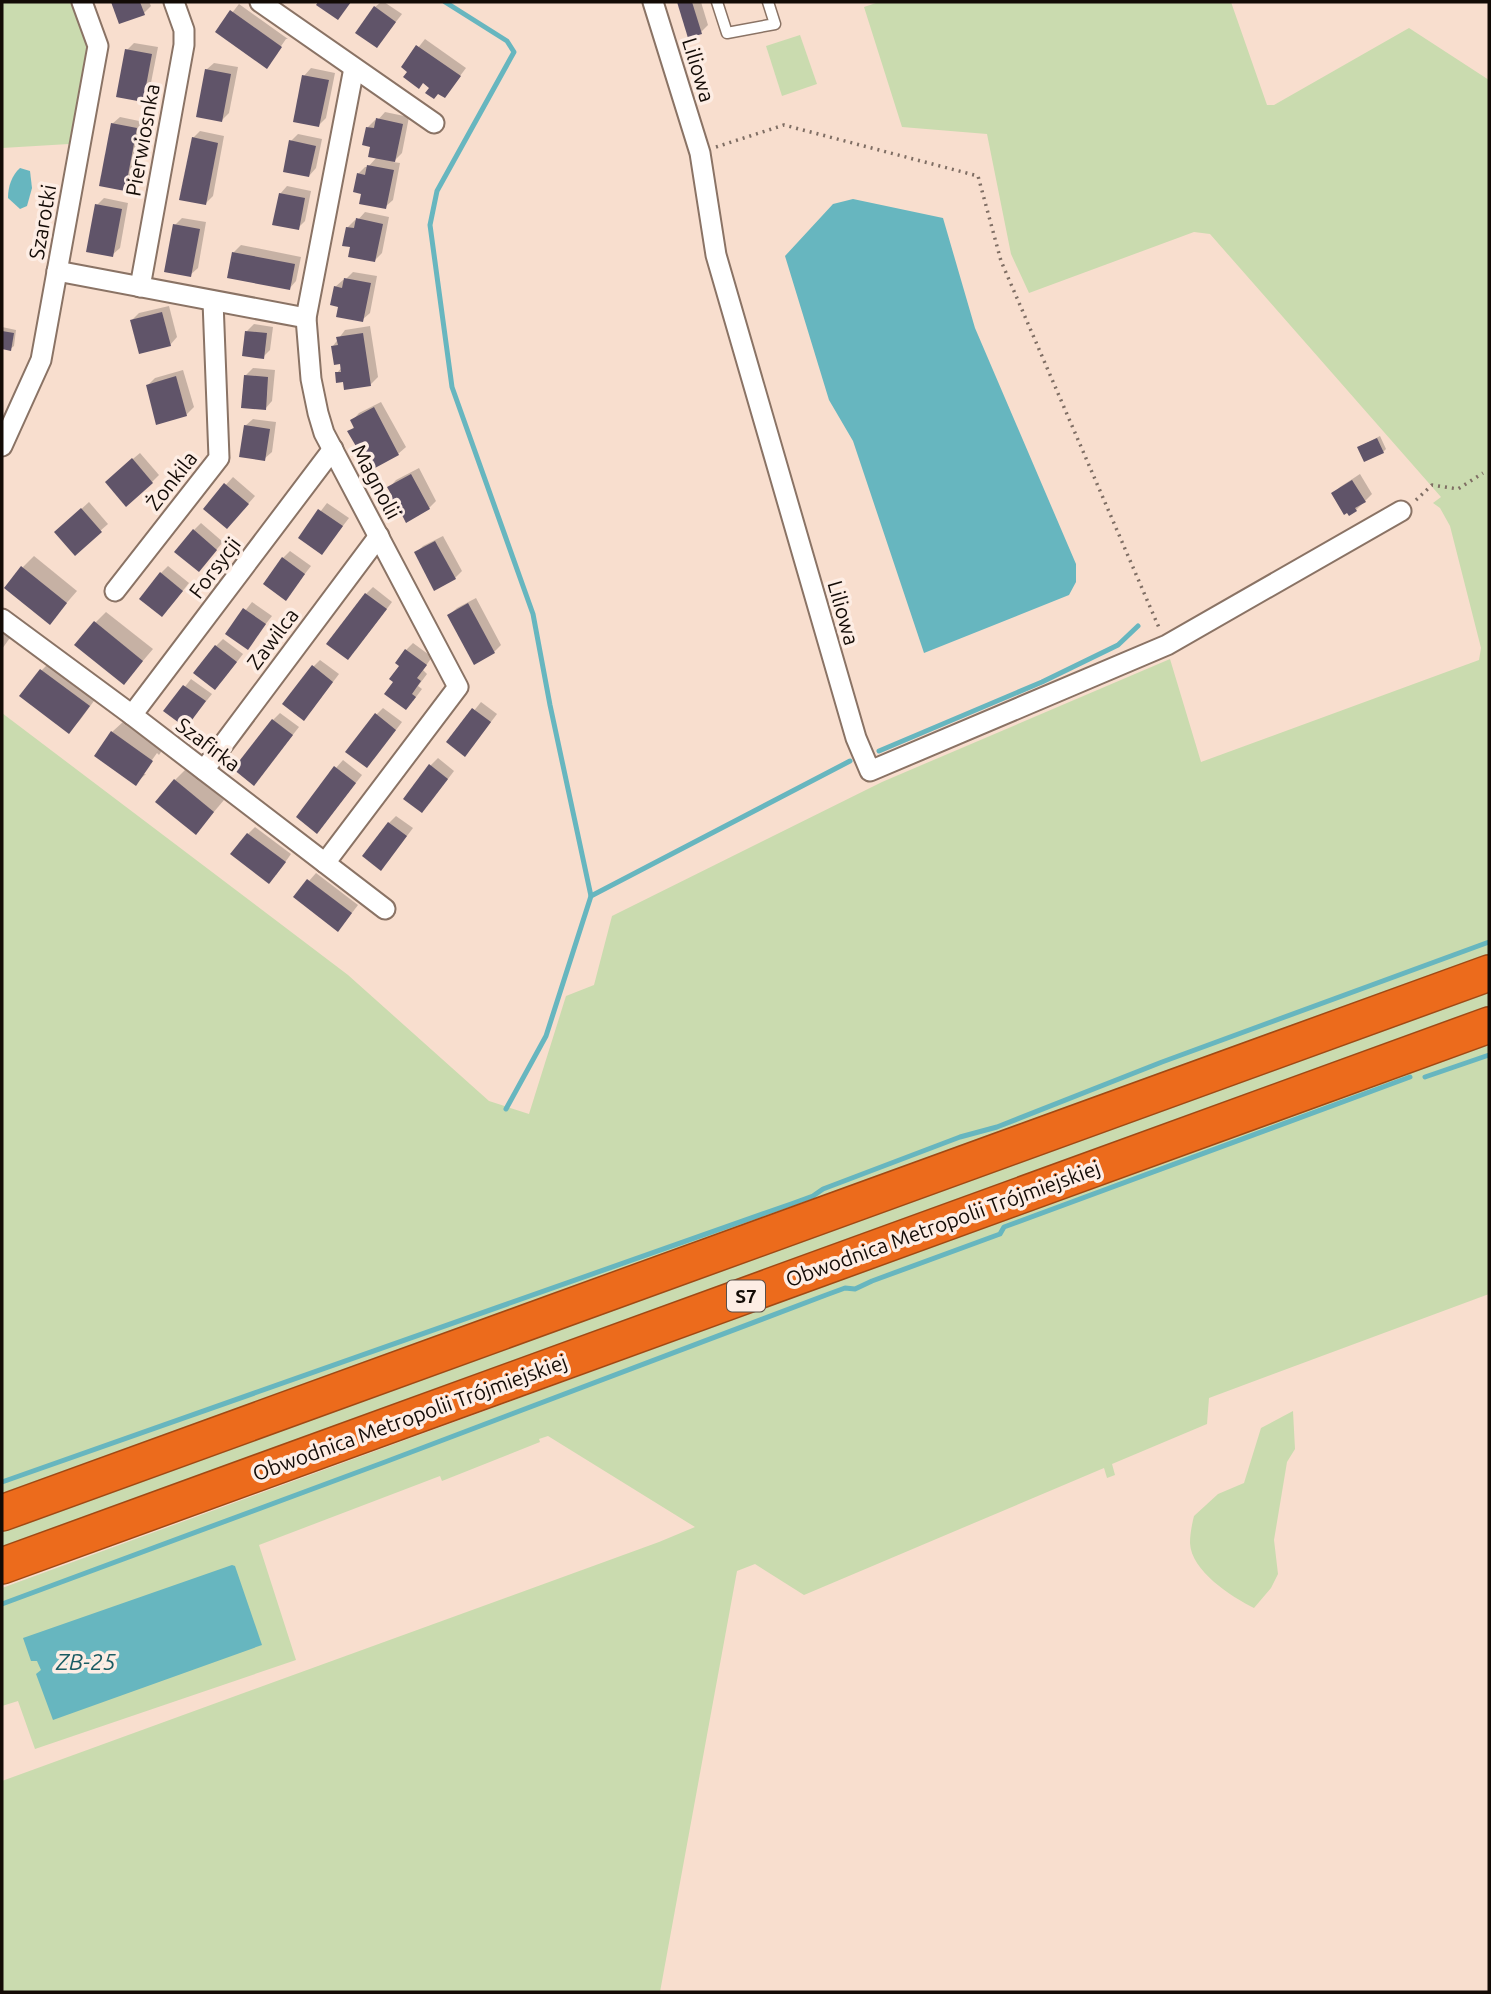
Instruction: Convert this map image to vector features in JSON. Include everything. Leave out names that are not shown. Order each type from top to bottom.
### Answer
[{"type":"highway","name":"S7","points":[[2,1513],[1489,973]]},
{"type":"highway","name":"Obwodnica Metropolii Trójmiejskiej","points":[[2,1566],[1489,1025]]},
{"type":"street","name":"Szarotki","points":[[2,446],[41,360],[98,46],[82,2]]},
{"type":"street","points":[[260,2],[434,123]]},
{"type":"street","name":"Liliowa","points":[[653,2],[700,153],[716,255],[856,738],[870,771],[1167,645],[1401,510]]},
{"type":"street","name":"Pierwiosnka","points":[[139,287],[184,45],[184,30],[178,3]]},
{"type":"street","name":"Magnolii","points":[[325,863],[458,687],[324,433],[311,379],[306,318],[354,68]]},
{"type":"street","points":[[57,271],[306,318]]},
{"type":"street","name":"Żonkila","points":[[114,590],[219,458],[213,301]]},
{"type":"street","name":"Forsycji","points":[[132,715],[333,449]]},
{"type":"street","name":"Zawilca","points":[[204,770],[379,536]]},
{"type":"street","name":"Szafirka","points":[[2,618],[385,909]]},
{"type":"lane","points":[[717,2],[727,33],[775,24],[768,2]]},
{"type":"path","points":[[700,153],[784,125],[978,176],[1001,261],[1167,645]]},
{"type":"path","points":[[1401,510],[1432,485],[1458,489],[1483,473]]},
{"type":"green space","points":[[2,2],[72,2],[87,46],[69,144],[2,148]]},
{"type":"green space","points":[[879,2],[1231,2],[1267,105],[1274,105],[1409,28],[1489,80],[1489,955],[2,1500],[2,713],[348,975],[489,1101],[529,1114],[566,996],[594,985],[612,916],[882,782],[1170,659],[1201,762],[1479,660],[1481,648],[1450,526],[1440,508],[1433,503],[1441,497],[1210,234],[1194,232],[1029,293],[1011,254],[987,134],[902,127],[864,7]]},
{"type":"green space","points":[[800,35],[817,84],[782,96],[766,46]]},
{"type":"green space","points":[[1489,983],[1489,1014],[2,1559],[2,1529]]},
{"type":"green space","points":[[1489,1042],[1489,1294],[1209,1398],[1207,1424],[1112,1464],[1115,1475],[1107,1478],[1104,1468],[804,1595],[755,1564],[737,1571],[660,1992],[2,1992],[2,1781],[695,1527],[548,1436],[539,1439],[540,1442],[442,1481],[440,1476],[259,1545],[296,1660],[35,1749],[18,1701],[2,1706],[2,1588]]},
{"type":"green space","points":[[1293,1411],[1295,1449],[1287,1462],[1274,1540],[1278,1574],[1271,1588],[1254,1608],[1224,1590],[1197,1563],[1190,1543],[1192,1526],[1194,1516],[1218,1494],[1244,1483],[1261,1428]]},
{"type":"water","points":[[20,168],[30,171],[32,188],[27,206],[20,209],[8,198],[11,181]]},
{"type":"water","points":[[853,199],[943,218],[975,328],[1076,564],[1076,582],[1069,595],[924,653],[853,441],[829,400],[785,256],[833,204]]},
{"type":"water","name":"ZB-25","points":[[235,1566],[262,1645],[53,1720],[36,1674],[41,1670],[37,1661],[31,1661],[23,1638]]},
{"type":"building","points":[[111,2],[140,2],[145,15],[119,24]]},
{"type":"building","points":[[318,2],[351,2],[338,20],[316,5]]},
{"type":"building","points":[[677,2],[692,2],[702,34],[688,38]]},
{"type":"building","points":[[374,6],[396,22],[377,48],[355,33]]},
{"type":"building","points":[[230,10],[282,47],[267,69],[215,32]]},
{"type":"building","points":[[416,45],[461,76],[445,98],[438,94],[434,99],[425,93],[429,88],[423,83],[419,89],[403,77],[407,72],[401,67]]},
{"type":"building","points":[[125,49],[152,54],[143,102],[116,97]]},
{"type":"building","points":[[205,69],[231,74],[222,122],[196,117]]},
{"type":"building","points":[[302,75],[329,80],[319,127],[293,122]]},
{"type":"building","points":[[376,118],[403,124],[395,162],[368,157],[370,147],[362,145],[366,127],[374,128]]},
{"type":"building","points":[[111,123],[137,128],[125,191],[99,186]]},
{"type":"building","points":[[192,137],[218,143],[206,205],[179,200]]},
{"type":"building","points":[[289,140],[316,146],[309,177],[283,172]]},
{"type":"building","points":[[367,165],[394,170],[386,209],[359,204],[361,194],[353,192],[357,173],[365,175]]},
{"type":"building","points":[[279,193],[305,198],[299,230],[272,225]]},
{"type":"building","points":[[95,204],[122,209],[113,257],[86,252]]},
{"type":"building","points":[[356,218],[383,224],[375,262],[348,257],[350,247],[342,246],[346,227],[354,228]]},
{"type":"building","points":[[173,224],[200,229],[191,277],[164,272]]},
{"type":"building","points":[[232,252],[295,264],[290,290],[227,278]]},
{"type":"building","points":[[344,278],[371,283],[363,322],[336,317],[338,307],[330,305],[334,286],[342,288]]},
{"type":"building","points":[[162,312],[171,346],[139,354],[130,320]]},
{"type":"building","points":[[2,331],[14,333],[11,351],[2,349]]},
{"type":"building","points":[[245,331],[267,333],[264,359],[242,356]]},
{"type":"building","points":[[363,333],[371,386],[344,390],[343,382],[336,383],[335,372],[341,372],[340,364],[334,365],[331,346],[338,345],[336,337]]},
{"type":"building","points":[[244,375],[268,377],[266,410],[241,408]]},
{"type":"building","points":[[176,376],[187,416],[156,425],[146,385]]},
{"type":"building","points":[[374,407],[399,455],[375,468],[371,461],[365,464],[360,454],[366,451],[363,445],[357,448],[347,431],[354,428],[350,420]]},
{"type":"building","points":[[244,425],[270,429],[265,461],[239,457]]},
{"type":"building","points":[[1377,438],[1384,453],[1364,462],[1357,447]]},
{"type":"building","points":[[132,458],[153,483],[126,507],[105,482]]},
{"type":"building","points":[[411,474],[430,509],[406,523],[401,513],[394,517],[385,500],[392,496],[387,487]]},
{"type":"building","points":[[1352,480],[1366,502],[1355,508],[1357,511],[1349,516],[1347,513],[1344,515],[1331,493]]},
{"type":"building","points":[[224,483],[249,504],[227,529],[203,509]]},
{"type":"building","points":[[81,508],[102,532],[75,556],[54,532]]},
{"type":"building","points":[[318,509],[343,526],[322,555],[298,538]]},
{"type":"building","points":[[193,529],[217,550],[199,572],[174,552]]},
{"type":"building","points":[[435,541],[456,579],[434,591],[414,552]]},
{"type":"building","points":[[282,557],[305,574],[286,601],[263,584]]},
{"type":"building","points":[[21,566],[67,603],[50,625],[4,588]]},
{"type":"building","points":[[160,572],[183,591],[162,617],[139,599]]},
{"type":"building","points":[[365,593],[387,609],[348,660],[326,644]]},
{"type":"building","points":[[468,603],[495,653],[474,665],[447,615]]},
{"type":"building","points":[[243,608],[266,624],[248,650],[225,634]]},
{"type":"building","points":[[94,621],[143,661],[124,685],[74,645]]},
{"type":"building","points":[[215,645],[237,662],[215,690],[193,673]]},
{"type":"building","points":[[405,649],[427,665],[417,678],[421,681],[412,694],[416,697],[406,710],[384,694],[393,682],[389,679],[399,666],[395,663]]},
{"type":"building","points":[[312,665],[333,682],[304,721],[282,704]]},
{"type":"building","points":[[40,669],[90,706],[69,734],[19,696]]},
{"type":"building","points":[[183,685],[206,701],[186,728],[163,711]]},
{"type":"building","points":[[472,708],[491,722],[465,757],[446,742]]},
{"type":"building","points":[[375,713],[396,730],[367,768],[345,752]]},
{"type":"building","points":[[272,719],[293,735],[254,786],[233,769]]},
{"type":"building","points":[[111,731],[153,761],[136,786],[94,756]]},
{"type":"building","points":[[429,764],[448,779],[422,813],[403,799]]},
{"type":"building","points":[[334,766],[356,783],[317,834],[296,817]]},
{"type":"building","points":[[174,779],[214,812],[196,835],[155,802]]},
{"type":"building","points":[[388,822],[407,836],[381,871],[362,856]]},
{"type":"building","points":[[247,833],[286,862],[269,884],[230,854]]},
{"type":"building","points":[[307,879],[352,913],[338,932],[293,897]]},
{"type":"waterway","points":[[445,2],[507,41],[514,52],[437,191],[430,225],[452,387],[533,614],[591,896]]},
{"type":"waterway","points":[[879,751],[1042,682],[1118,645],[1138,626]]},
{"type":"waterway","points":[[506,1109],[546,1036],[591,896],[850,761]]},
{"type":"waterway","points":[[2,1482],[791,1204],[823,1189],[960,1137],[997,1127],[1162,1062],[1489,942]]},
{"type":"waterway","points":[[1425,1077],[1489,1055]]},
{"type":"waterway","points":[[2,1604],[826,1295],[845,1288],[855,1289],[1000,1234],[1004,1227],[1410,1077]]}]
